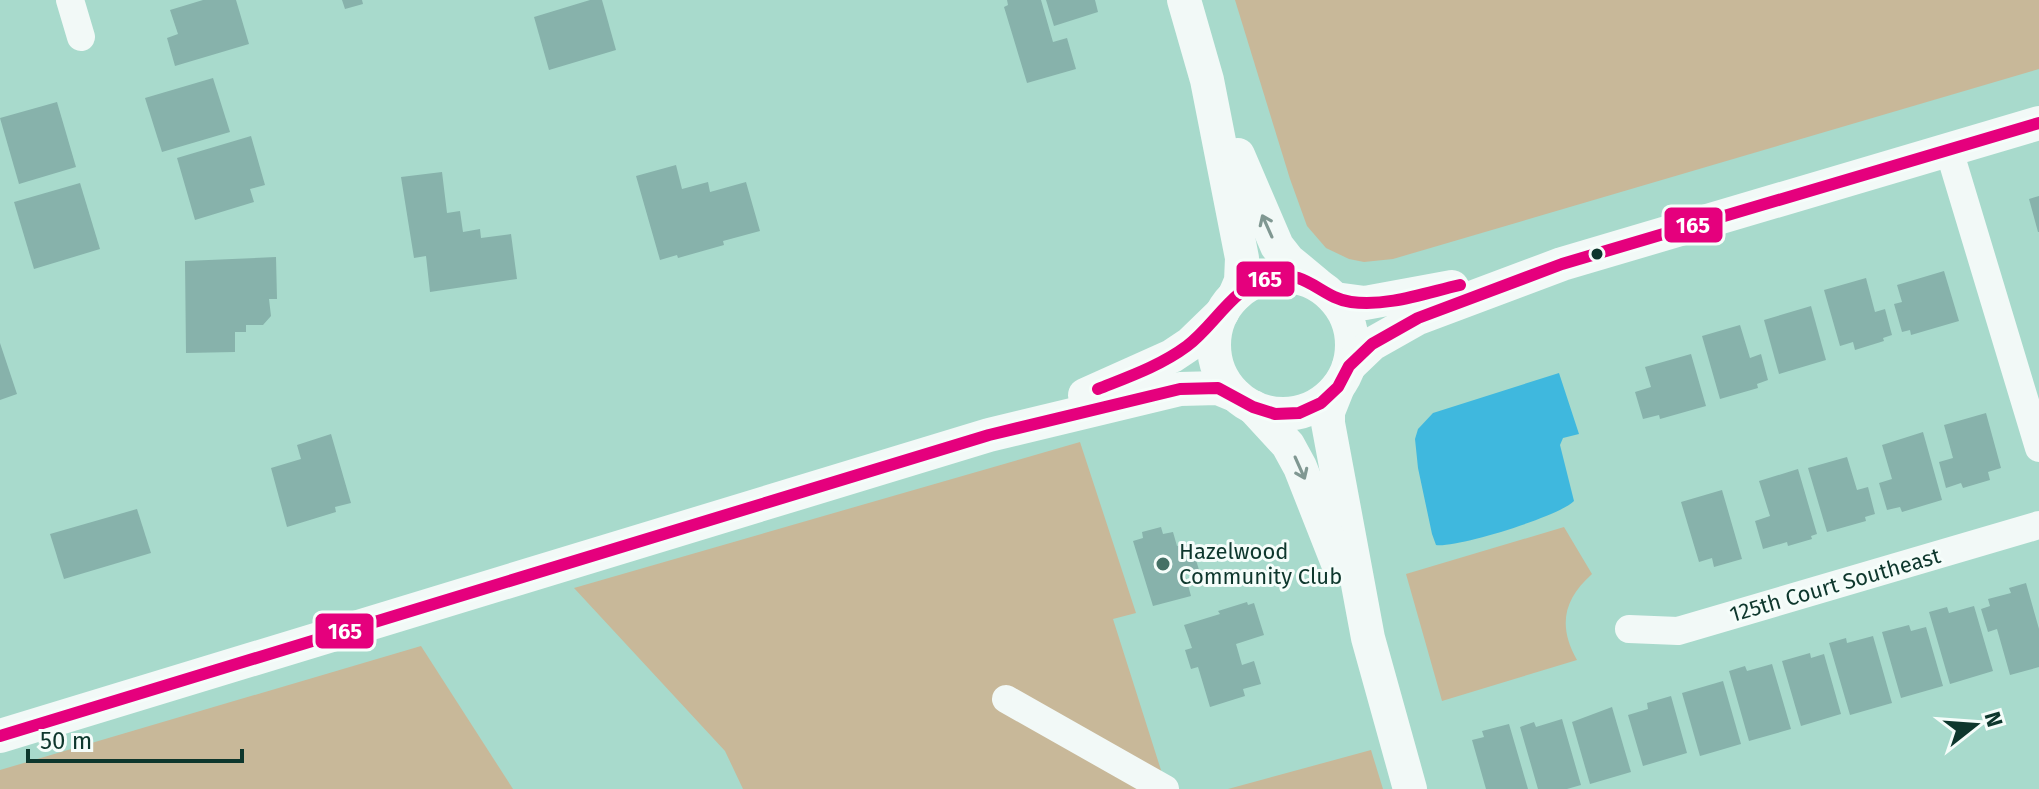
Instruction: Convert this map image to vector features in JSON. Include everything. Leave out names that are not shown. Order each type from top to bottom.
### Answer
[{"type":"street","points":[[70,0],[81,37]]},
{"type":"street","points":[[1184,0],[1207,80],[1242,258],[1241,281],[1215,334],[1215,356],[1222,377],[1288,445],[1300,467],[1368,638]]},
{"type":"street","points":[[1207,80],[1277,246],[1288,260],[1326,292],[1348,319],[1352,343],[1344,377],[1328,412],[1328,423],[1368,638],[1410,789]]},
{"type":"street","points":[[0,736],[989,435],[1180,389],[1218,388],[1275,414],[1299,413],[1321,403],[1372,344],[1418,318],[1562,264],[2039,123]]},
{"type":"street","points":[[1949,150],[2039,448]]},
{"type":"street","points":[[989,435],[1149,368],[1190,344],[1253,282],[1274,276],[1296,277],[1326,292],[1365,303],[1562,264]]},
{"type":"street","name":"125th Court Southeast","points":[[1629,629],[1678,631],[2039,525]]},
{"type":"street","points":[[1006,699],[1165,789]]},
{"type":"shaded area","points":[[1235,0],[2039,0],[2039,69],[1393,259],[1364,262],[1326,248],[1307,226]]},
{"type":"shaded area","points":[[1080,442],[1136,613],[1113,619],[1167,789],[743,789],[725,751],[574,588]]},
{"type":"shaded area","points":[[1564,527],[1592,574],[1575,594],[1566,614],[1567,636],[1577,660],[1442,701],[1406,574]]},
{"type":"shaded area","points":[[421,646],[513,789],[0,789],[0,770]]},
{"type":"shaded area","points":[[1371,750],[1383,789],[1228,789]]},
{"type":"water","points":[[1559,373],[1579,434],[1563,438],[1560,445],[1574,501],[1549,515],[1508,530],[1464,542],[1436,545],[1418,468],[1415,439],[1418,429],[1433,413]]},
{"type":"building","points":[[203,0],[236,0],[249,44],[175,66],[167,38],[178,34],[170,10]]},
{"type":"building","points":[[342,0],[362,0],[363,4],[345,9]]},
{"type":"building","points":[[590,0],[602,0],[616,50],[549,70],[534,17]]},
{"type":"building","points":[[1007,0],[1041,0],[1053,42],[1067,38],[1076,69],[1027,83],[1004,7],[1008,5]]},
{"type":"building","points":[[1046,0],[1095,0],[1098,12],[1054,26]]},
{"type":"building","points":[[213,78],[230,132],[162,152],[145,98]]},
{"type":"building","points":[[57,102],[76,167],[19,184],[0,118]]},
{"type":"building","points":[[251,136],[265,185],[250,189],[254,202],[195,220],[177,158]]},
{"type":"building","points":[[676,165],[682,189],[708,182],[710,192],[746,182],[760,231],[723,241],[724,245],[660,260],[636,176]]},
{"type":"building","points":[[442,172],[447,213],[460,211],[463,232],[480,229],[481,238],[511,234],[517,279],[430,292],[426,256],[414,258],[401,177]]},
{"type":"building","points":[[80,183],[100,249],[34,269],[14,202]]},
{"type":"building","points":[[2039,196],[2039,232],[2038,232],[2029,199]]},
{"type":"building","points":[[276,257],[277,299],[269,299],[271,316],[263,325],[246,325],[246,332],[235,332],[235,352],[186,353],[185,261]]},
{"type":"building","points":[[1944,271],[1959,321],[1911,335],[1910,330],[1902,332],[1894,304],[1902,302],[1897,285]]},
{"type":"building","points":[[1866,278],[1875,312],[1885,309],[1892,335],[1883,338],[1884,341],[1855,350],[1853,342],[1840,346],[1824,290]]},
{"type":"building","points":[[1811,306],[1826,360],[1779,374],[1764,320]]},
{"type":"building","points":[[1740,325],[1750,358],[1761,354],[1768,380],[1757,384],[1758,388],[1720,399],[1702,336]]},
{"type":"building","points":[[0,343],[17,394],[0,400]]},
{"type":"building","points":[[1691,354],[1706,406],[1660,419],[1659,415],[1643,419],[1635,392],[1651,387],[1645,367]]},
{"type":"building","points":[[1986,413],[2001,468],[1988,472],[1990,480],[1963,488],[1961,483],[1946,488],[1939,462],[1953,458],[1944,425]]},
{"type":"building","points":[[1923,432],[1942,500],[1902,512],[1900,507],[1887,510],[1879,483],[1892,479],[1882,445]]},
{"type":"building","points":[[331,434],[351,503],[335,507],[336,512],[287,527],[271,468],[301,459],[297,445]]},
{"type":"building","points":[[1847,457],[1857,490],[1868,487],[1875,514],[1865,517],[1866,521],[1827,532],[1808,468]]},
{"type":"building","points":[[1798,469],[1817,534],[1811,536],[1812,539],[1788,546],[1787,542],[1763,549],[1755,521],[1770,516],[1759,481]]},
{"type":"building","points":[[1722,490],[1742,559],[1714,567],[1712,558],[1699,562],[1681,502]]},
{"type":"building","points":[[137,509],[151,553],[64,579],[50,534]]},
{"type":"building","points":[[1161,527],[1163,534],[1173,532],[1177,546],[1191,543],[1199,570],[1185,574],[1191,596],[1153,606],[1133,541],[1143,538],[1142,532]]},
{"type":"building","points":[[2026,583],[2039,629],[2039,667],[2010,675],[1997,629],[1988,632],[1981,609],[1990,606],[1988,599],[2011,593],[2009,588]]},
{"type":"building","points":[[1247,602],[1248,605],[1254,603],[1264,635],[1236,644],[1242,665],[1254,661],[1261,684],[1243,689],[1245,696],[1210,707],[1198,667],[1191,669],[1185,650],[1192,648],[1184,625]]},
{"type":"building","points":[[1974,606],[1993,671],[1950,684],[1929,612],[1947,607],[1949,613]]},
{"type":"building","points":[[1909,625],[1911,631],[1926,627],[1943,686],[1901,698],[1882,632]]},
{"type":"building","points":[[1873,636],[1892,703],[1850,715],[1829,643],[1846,638],[1847,643]]},
{"type":"building","points":[[1810,653],[1811,658],[1824,654],[1841,714],[1801,726],[1782,661]]},
{"type":"building","points":[[1772,664],[1791,729],[1749,741],[1729,671],[1745,666],[1747,671]]},
{"type":"building","points":[[1723,681],[1741,744],[1700,756],[1682,693]]},
{"type":"building","points":[[1671,696],[1687,753],[1643,766],[1628,715],[1648,709],[1647,703]]},
{"type":"building","points":[[1612,707],[1631,772],[1590,784],[1572,722]]},
{"type":"building","points":[[1562,719],[1581,785],[1567,789],[1538,789],[1520,727],[1534,722],[1536,727]]},
{"type":"building","points":[[1509,724],[1528,789],[1486,789],[1472,740],[1484,737],[1482,731]]},
{"type":"transit line","name":"165","points":[[0,736],[989,435],[1180,389],[1218,388],[1253,407],[1275,414],[1299,413],[1321,403],[1338,387],[1349,366],[1372,344],[1418,318],[1562,264],[2039,123]]},
{"type":"transit line","name":"165","points":[[1098,389],[1177,353],[1246,288],[1271,277],[1294,277],[1340,299],[1365,303],[1406,298],[1460,285]]},
{"type":"place","name":"Hazelwood Community Club","points":[[1163,564]]}]
